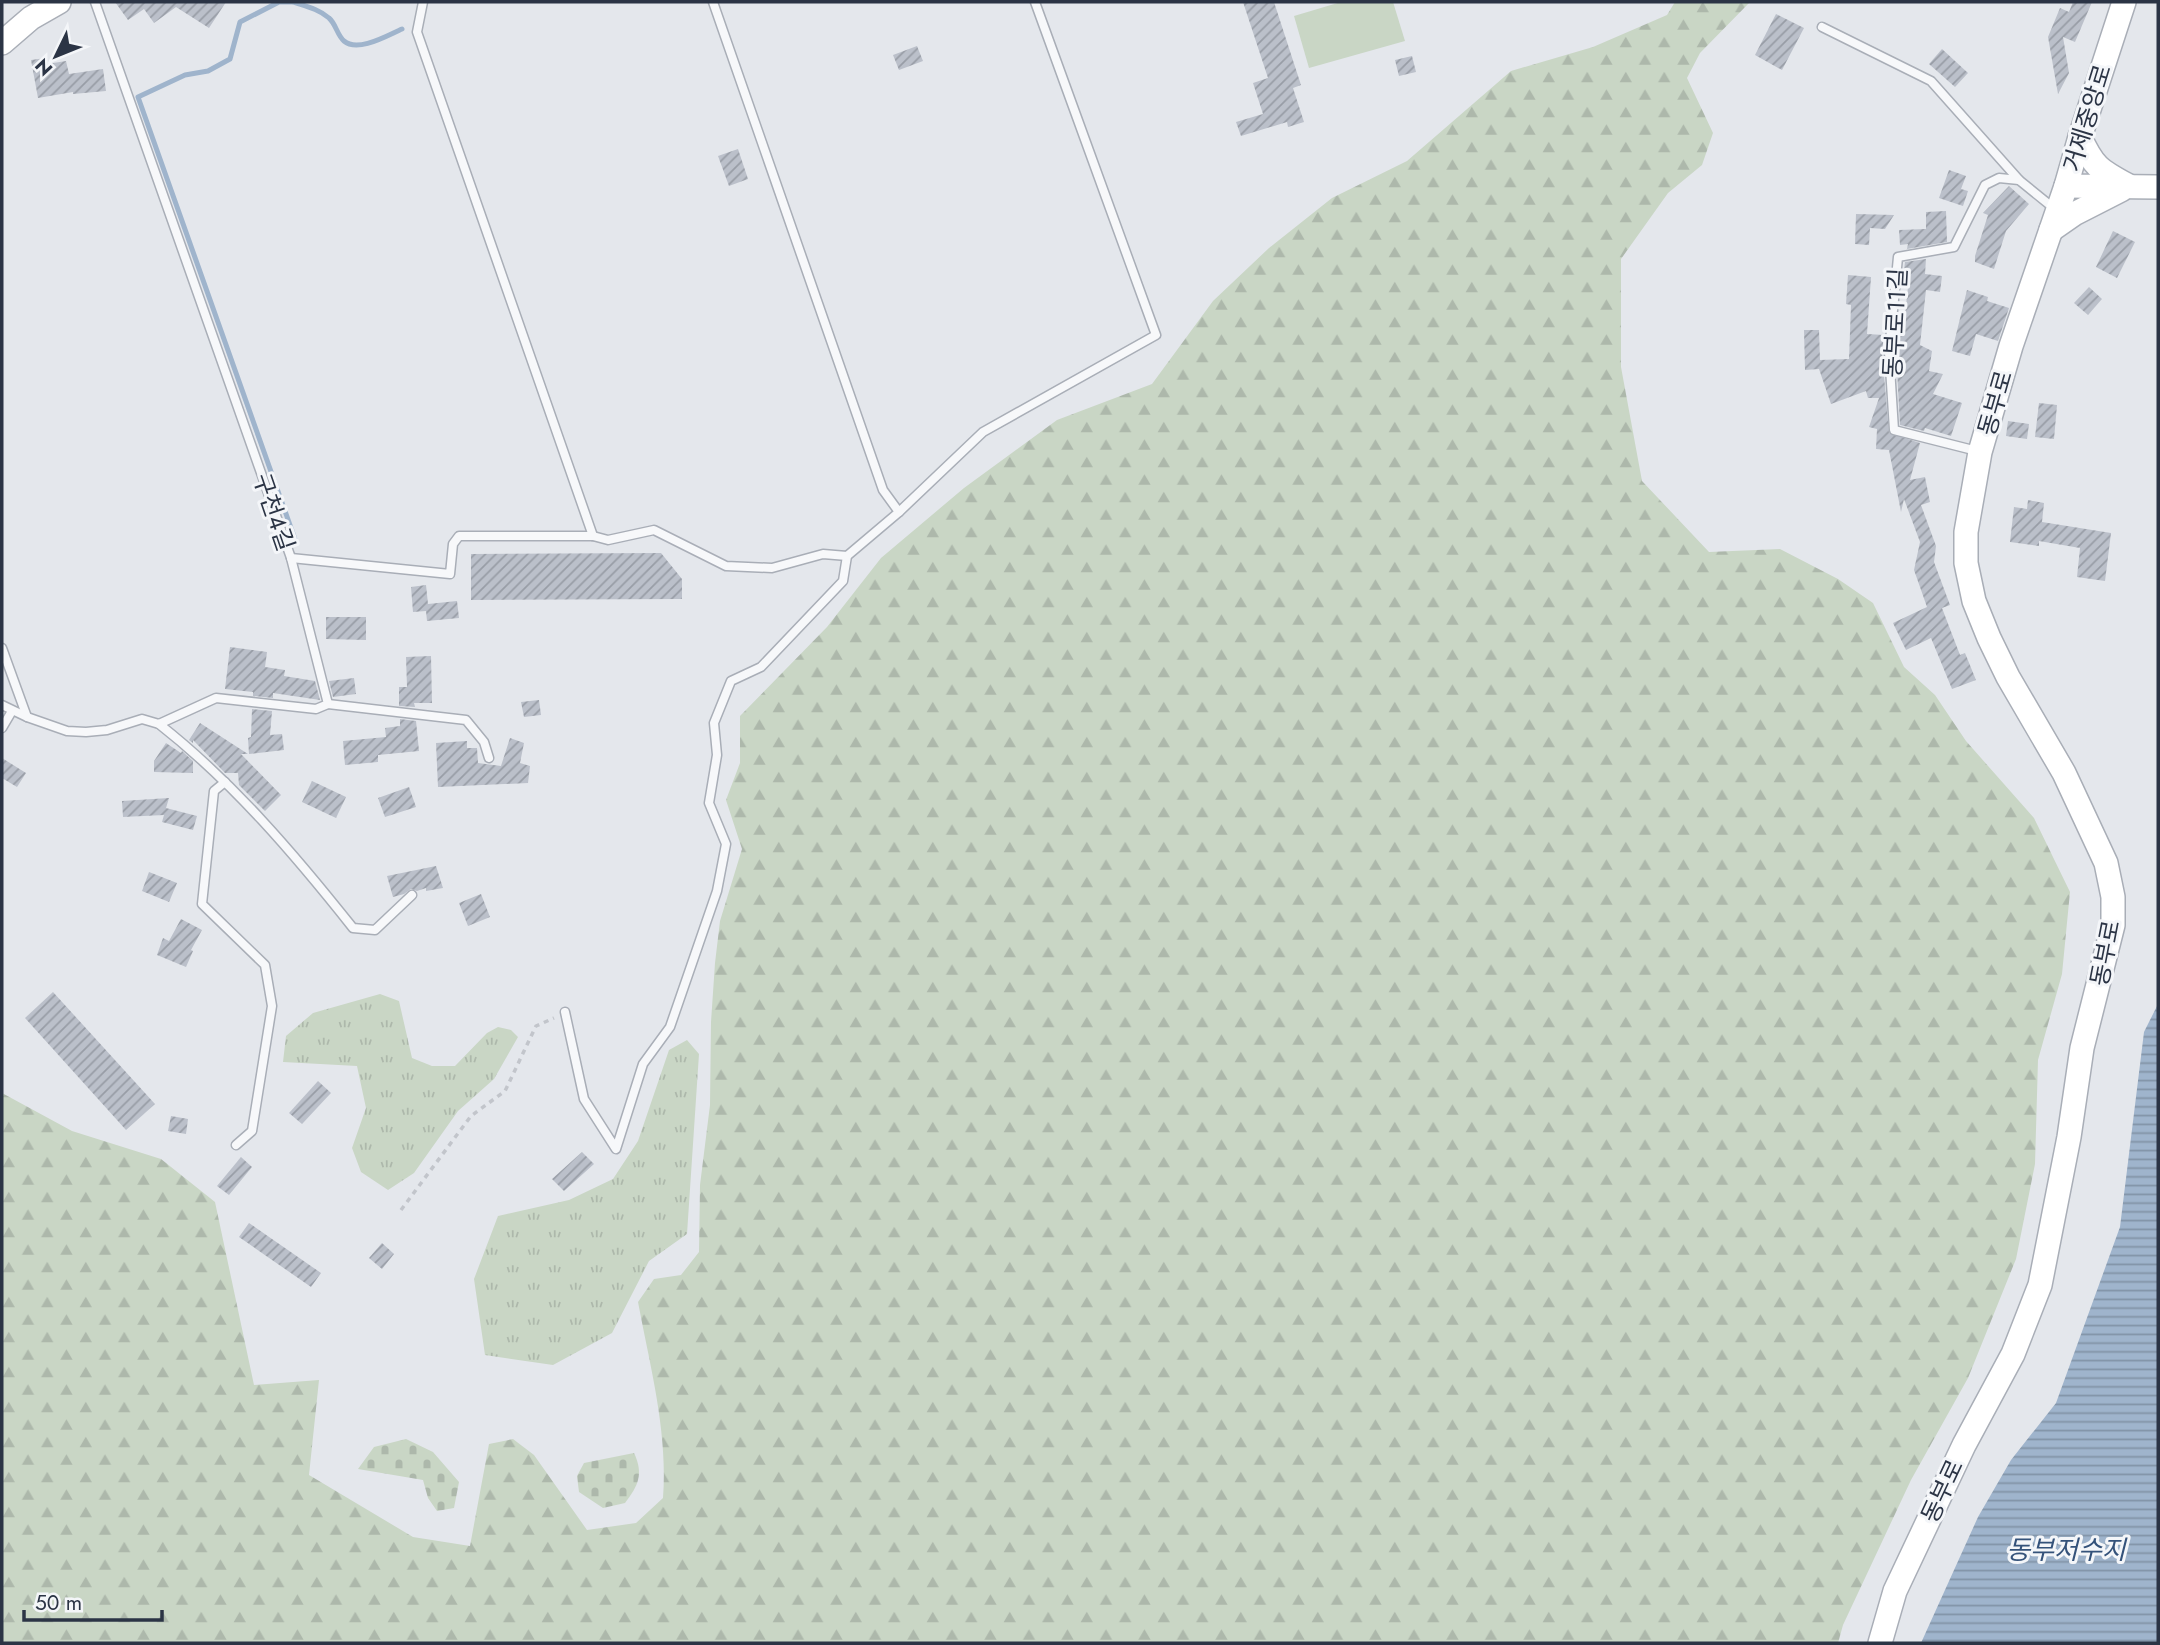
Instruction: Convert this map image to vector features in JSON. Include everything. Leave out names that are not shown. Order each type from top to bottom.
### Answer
[{"type":"street","points":[[2,43],[31,18],[59,2]]},
{"type":"street","name":"거제중앙로","points":[[2124,2],[2066,186],[2158,187]]},
{"type":"street","points":[[2080,137],[2089,157],[2101,170],[2129,186]]},
{"type":"street","name":"동부로","points":[[1880,1643],[1895,1591],[1964,1445],[2000,1382],[2040,1285],[2082,1048],[2113,925],[2113,897],[2106,863],[2064,773],[2008,677],[1974,601],[1966,563],[1966,532],[1980,452],[2015,333],[2066,186]]},
{"type":"street","points":[[2055,221],[2129,186]]},
{"type":"lane","name":"구천4길","points":[[95,2],[290,558],[328,704]]},
{"type":"lane","points":[[423,2],[418,32],[593,536]]},
{"type":"lane","points":[[713,2],[883,490],[899,512]]},
{"type":"lane","points":[[565,1012],[584,1098],[616,1149],[643,1064],[670,1027],[717,891],[726,844],[709,803],[717,755],[714,723],[731,681],[761,667],[843,581],[847,556],[899,512],[983,432],[1156,335],[1035,2]]},
{"type":"lane","points":[[1822,26],[1931,81],[2055,221]]},
{"type":"lane","name":"동부로11길","points":[[1980,452],[1894,430],[1889,352],[1898,257],[1954,247],[1985,185],[1999,178],[2019,180]]},
{"type":"lane","points":[[290,558],[450,574],[453,544],[458,536],[593,536],[608,540],[654,530],[726,566],[772,568],[823,554],[847,556]]},
{"type":"lane","points":[[2,648],[27,717]]},
{"type":"lane","points":[[159,724],[216,698],[316,709],[328,704],[466,720],[484,742],[489,758]]},
{"type":"lane","points":[[2,705],[67,731],[107,730],[142,719],[159,724],[192,749],[225,782],[307,871],[353,929],[375,930],[412,895]]},
{"type":"lane","points":[[2,728],[12,711]]},
{"type":"lane","points":[[225,782],[214,791],[202,904],[265,965],[272,1006],[253,1131],[236,1145]]},
{"type":"path","points":[[401,1210],[471,1116],[505,1091],[537,1026],[565,1012]]},
{"type":"green space","points":[[1341,2],[1393,2],[1405,41],[1309,68],[1294,16]]},
{"type":"green space","points":[[1675,2],[1750,2],[1700,53],[1687,78],[1713,133],[1702,165],[1668,193],[1621,259],[1621,367],[1642,481],[1709,552],[1780,549],[1838,579],[1873,603],[1904,667],[1935,695],[1966,741],[2034,818],[2070,892],[2062,974],[2038,1060],[2035,1164],[2016,1259],[1968,1378],[1911,1480],[1843,1625],[1838,1643],[2,1643],[2,1093],[72,1131],[161,1159],[215,1202],[254,1385],[319,1380],[309,1475],[413,1537],[470,1546],[489,1444],[513,1439],[534,1455],[587,1530],[636,1523],[663,1498],[664,1473],[657,1399],[638,1302],[654,1279],[681,1275],[699,1252],[700,1185],[710,1105],[715,963],[720,921],[742,849],[726,800],[740,763],[740,716],[827,627],[881,558],[964,488],[1057,420],[1152,384],[1213,301],[1269,248],[1332,198],[1407,161],[1511,71],[1593,47],[1667,15]]},
{"type":"green space","points":[[380,994],[399,1001],[412,1058],[432,1066],[455,1066],[487,1033],[498,1027],[511,1030],[518,1037],[494,1079],[458,1111],[414,1173],[388,1190],[361,1172],[352,1148],[366,1108],[357,1066],[283,1062],[286,1036],[313,1013]]},
{"type":"green space","points":[[687,1040],[699,1054],[687,1234],[649,1261],[612,1333],[553,1365],[485,1355],[474,1279],[498,1216],[569,1200],[613,1179],[638,1141],[669,1050]]},
{"type":"green space","points":[[406,1439],[433,1452],[459,1482],[454,1508],[437,1511],[428,1498],[423,1480],[358,1469],[374,1447]]},
{"type":"green space","points":[[634,1453],[639,1467],[638,1480],[625,1503],[603,1508],[579,1492],[577,1476],[584,1463]]},
{"type":"water","name":"동부저수지","points":[[2158,1004],[2158,1643],[1921,1643],[1978,1517],[2011,1460],[2056,1403],[2120,1227],[2144,1032]]},
{"type":"building","points":[[115,2],[226,2],[209,28],[176,7],[154,23],[144,9],[128,20]]},
{"type":"building","points":[[1243,2],[1274,2],[1301,85],[1293,88],[1304,122],[1288,127],[1287,122],[1241,136],[1236,122],[1263,114],[1253,83],[1268,78]]},
{"type":"building","points":[[2073,2],[2092,2],[2075,42],[2063,37],[2069,73],[2058,94],[2048,37],[2060,8],[2069,12]]},
{"type":"building","points":[[1776,14],[1804,28],[1782,70],[1755,55]]},
{"type":"building","points":[[917,46],[923,61],[899,70],[893,55]]},
{"type":"building","points":[[1942,49],[1968,73],[1955,87],[1929,64]]},
{"type":"building","points":[[1412,56],[1416,72],[1399,76],[1395,60]]},
{"type":"building","points":[[46,58],[47,64],[66,61],[69,74],[103,69],[106,91],[73,92],[38,98],[31,60]]},
{"type":"building","points":[[738,149],[748,179],[729,186],[718,156]]},
{"type":"building","points":[[1949,170],[1966,176],[1961,189],[1968,191],[1963,206],[1939,198]]},
{"type":"building","points":[[2009,186],[2029,204],[2006,231],[1994,269],[1975,262],[1975,256],[1988,215],[1983,213]]},
{"type":"building","points":[[1946,211],[1947,242],[1907,249],[1908,244],[1900,245],[1899,230],[1926,229],[1926,212]]},
{"type":"building","points":[[1856,214],[1894,215],[1885,229],[1870,228],[1869,245],[1855,244]]},
{"type":"building","points":[[2113,231],[2135,242],[2117,278],[2096,267]]},
{"type":"building","points":[[1926,259],[1925,274],[1942,276],[1940,292],[1926,290],[1920,345],[1932,351],[1929,371],[1943,374],[1933,394],[1962,403],[1951,436],[1925,428],[1924,431],[1900,425],[1896,352],[1897,335],[1901,335],[1905,315],[1908,287],[1902,286],[1905,262]]},
{"type":"building","points":[[1848,275],[1871,277],[1867,334],[1884,335],[1882,352],[1889,433],[1920,443],[1910,480],[1925,477],[1930,502],[1921,505],[1936,546],[1934,562],[1950,605],[1942,608],[1960,655],[1965,653],[1976,680],[1952,689],[1931,638],[1906,650],[1893,623],[1927,607],[1914,570],[1920,542],[1904,499],[1901,512],[1889,450],[1876,449],[1877,429],[1869,427],[1879,398],[1868,398],[1866,391],[1831,404],[1819,369],[1805,370],[1804,330],[1819,330],[1820,360],[1849,359],[1851,305],[1846,304]]},
{"type":"building","points":[[2089,287],[2102,299],[2088,315],[2074,303]]},
{"type":"building","points":[[1967,290],[1988,297],[1987,301],[2009,308],[1998,341],[1976,334],[1970,356],[1952,351]]},
{"type":"building","points":[[2039,403],[2057,405],[2054,439],[2035,437]]},
{"type":"building","points":[[2008,421],[2029,424],[2027,439],[2006,436]]},
{"type":"building","points":[[2028,500],[2044,503],[2042,522],[2111,533],[2105,581],[2077,577],[2080,548],[2039,541],[2039,546],[2010,542],[2014,507],[2027,509]]},
{"type":"building","points":[[661,553],[682,579],[682,599],[471,600],[471,554]]},
{"type":"building","points":[[426,585],[428,604],[457,601],[459,618],[427,621],[426,611],[413,612],[411,587]]},
{"type":"building","points":[[326,617],[366,617],[366,640],[326,639]]},
{"type":"building","points":[[230,647],[267,652],[265,667],[285,670],[284,676],[315,681],[320,700],[273,693],[273,698],[253,696],[253,692],[225,689]]},
{"type":"building","points":[[431,656],[432,703],[414,703],[415,707],[399,706],[399,687],[407,687],[406,657]]},
{"type":"building","points":[[354,678],[356,694],[333,697],[329,681]]},
{"type":"building","points":[[539,700],[541,715],[524,717],[521,702]]},
{"type":"building","points":[[252,709],[272,711],[270,735],[282,734],[284,750],[249,754]]},
{"type":"building","points":[[400,719],[416,721],[419,751],[378,755],[378,762],[345,765],[343,741],[386,737],[385,728],[400,726]]},
{"type":"building","points":[[200,723],[248,754],[241,754],[281,795],[265,811],[239,785],[238,773],[225,773],[193,740],[193,743],[189,740]]},
{"type":"building","points":[[510,738],[524,743],[520,763],[530,766],[528,783],[438,787],[436,743],[467,741],[467,748],[477,748],[478,763],[501,766]]},
{"type":"building","points":[[166,743],[181,753],[182,751],[193,761],[193,773],[154,772],[154,761]]},
{"type":"building","points":[[2,758],[26,773],[17,787],[2,778]]},
{"type":"building","points":[[312,781],[346,797],[336,818],[302,802]]},
{"type":"building","points":[[409,787],[416,807],[385,817],[378,798]]},
{"type":"building","points":[[169,798],[166,808],[197,816],[193,830],[162,822],[164,815],[123,817],[122,801]]},
{"type":"building","points":[[436,866],[443,888],[426,891],[426,888],[417,891],[411,889],[393,897],[387,876]]},
{"type":"building","points":[[149,872],[177,883],[169,902],[142,891]]},
{"type":"building","points":[[481,894],[490,917],[468,926],[459,903]]},
{"type":"building","points":[[181,919],[202,930],[191,950],[193,951],[186,967],[157,955],[163,938],[169,941]]},
{"type":"building","points":[[53,992],[155,1104],[126,1130],[25,1018]]},
{"type":"building","points":[[318,1081],[331,1093],[302,1124],[289,1113]]},
{"type":"building","points":[[171,1116],[188,1119],[186,1134],[168,1131]]},
{"type":"building","points":[[582,1152],[594,1164],[564,1191],[552,1179]]},
{"type":"building","points":[[241,1157],[252,1167],[229,1195],[217,1186]]},
{"type":"building","points":[[249,1223],[321,1273],[311,1287],[239,1237]]},
{"type":"building","points":[[382,1243],[394,1254],[382,1269],[369,1258]]},
{"type":"waterway","points":[[292,2],[279,2],[240,22],[230,59],[208,71],[185,75],[138,97],[296,542]]},
{"type":"waterway","points":[[293,2],[325,15],[342,39],[350,44],[373,42],[402,29]]}]
